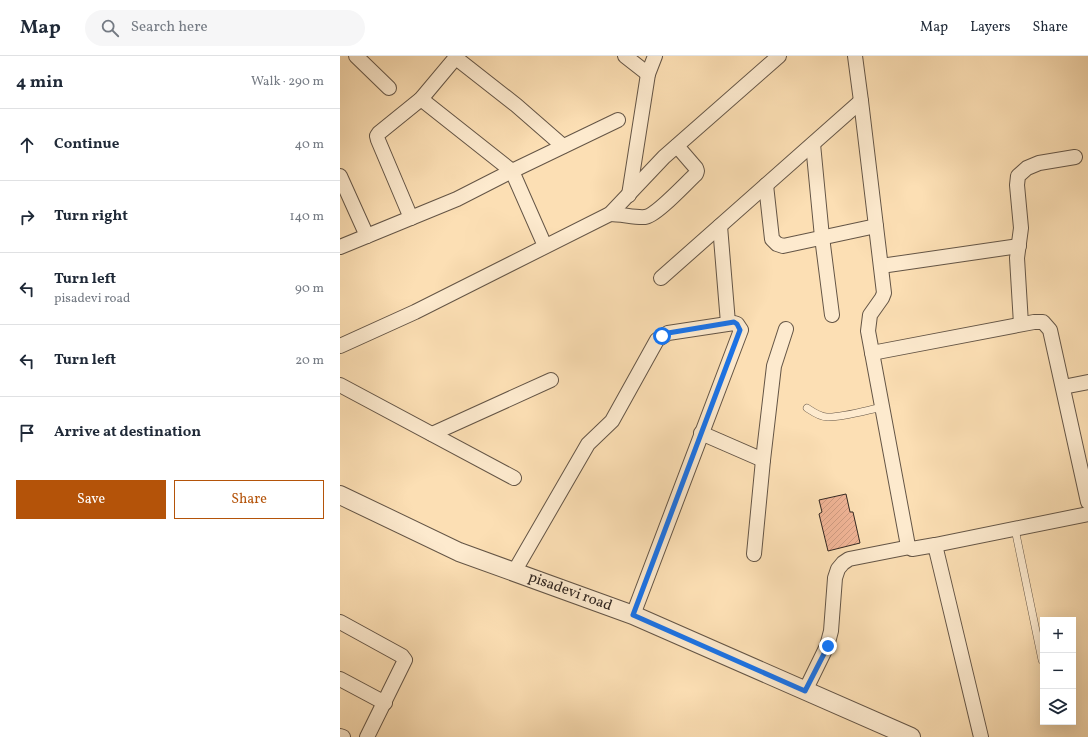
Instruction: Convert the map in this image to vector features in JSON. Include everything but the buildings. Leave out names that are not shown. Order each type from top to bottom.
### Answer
[{"type":"street","points":[[356,56],[389,88]]},
{"type":"street","points":[[625,56],[648,74]]},
{"type":"street","points":[[629,194],[648,74],[655,56]]},
{"type":"street","points":[[340,346],[415,312],[610,214],[664,157],[779,56]]},
{"type":"street","points":[[855,56],[881,266],[883,296],[870,315],[868,331],[910,547]]},
{"type":"street","points":[[411,218],[377,136],[421,99],[457,57],[563,146]]},
{"type":"street","points":[[421,99],[512,171],[545,246]]},
{"type":"street","points":[[661,278],[861,101]]},
{"type":"street","points":[[340,247],[457,199],[618,120]]},
{"type":"street","points":[[813,144],[822,238],[832,315]]},
{"type":"street","points":[[610,214],[643,217],[653,214],[696,174],[696,168],[677,146]]},
{"type":"street","points":[[1021,324],[1017,258],[1021,228],[1017,185],[1018,176],[1027,168],[1039,163],[1075,157]]},
{"type":"street","points":[[340,176],[367,236]]},
{"type":"street","points":[[766,185],[772,239],[774,242],[783,246],[876,226]]},
{"type":"street","points":[[720,226],[728,323]]},
{"type":"street","points":[[881,266],[1019,246]]},
{"type":"street","points":[[514,572],[588,444],[612,421],[657,340],[668,333],[734,322],[740,330],[633,615]]},
{"type":"street","points":[[872,353],[1021,324],[1043,322],[1050,330],[1088,502]]},
{"type":"street","points":[[754,554],[774,366],[786,329]]},
{"type":"street","points":[[432,434],[551,380]]},
{"type":"street","points":[[1063,387],[1088,382]]},
{"type":"street","points":[[340,384],[514,478]]},
{"type":"street","points":[[701,433],[763,460]]},
{"type":"street","name":"pisadevi road","points":[[340,495],[459,552],[633,615],[911,737]]},
{"type":"street","points":[[805,691],[828,646],[831,631],[835,578],[838,569],[843,563],[849,560],[910,547],[912,549],[934,545],[1088,514]]},
{"type":"street","points":[[934,545],[981,737]]},
{"type":"street","points":[[340,622],[404,657],[405,662],[368,737]]},
{"type":"street","points":[[340,679],[385,703]]},
{"type":"lane","points":[[807,408],[818,415],[834,417],[883,407]]},
{"type":"lane","points":[[1015,529],[1041,653]]},
{"type":"route","points":[[662,336],[668,333],[734,322],[739,326],[740,330],[633,615],[805,691],[828,646]]}]
